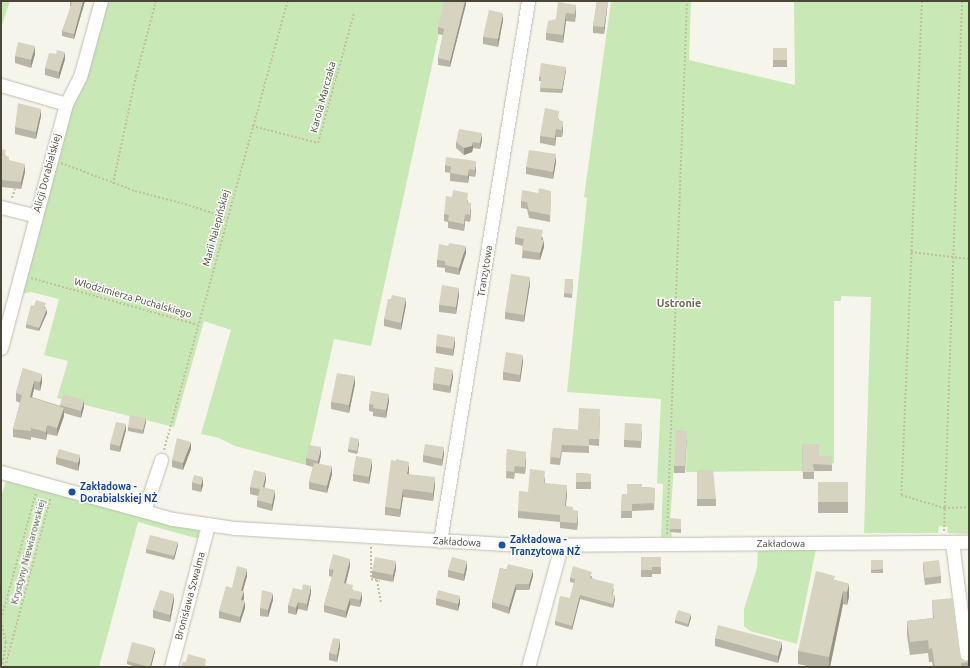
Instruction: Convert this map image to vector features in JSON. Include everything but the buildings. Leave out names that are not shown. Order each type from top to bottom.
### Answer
[{"type":"street","name":"Alicji Dorabialskiej","points":[[1,348],[4,328],[20,275],[66,104],[80,77],[101,1]]},
{"type":"street","name":"Tranzytowa","points":[[440,541],[528,1]]},
{"type":"street","points":[[1,85],[66,104]]},
{"type":"street","points":[[1,206],[36,216]]},
{"type":"street","points":[[144,511],[162,457]]},
{"type":"street","name":"Zakładowa","points":[[1,472],[144,511],[208,525],[440,541],[561,546],[969,542]]},
{"type":"street","name":"Bronisława Szwalma","points":[[171,667],[208,525]]},
{"type":"street","points":[[952,542],[968,667]]},
{"type":"street","points":[[528,667],[561,546]]},
{"type":"path","points":[[113,184],[136,76],[156,1]]},
{"type":"path","name":"Marii Nalepińskiej","points":[[162,457],[226,218],[288,1]]},
{"type":"path","points":[[666,545],[677,203],[687,1]]},
{"type":"path","points":[[922,1],[901,495],[944,508],[969,507]]},
{"type":"path","points":[[944,527],[952,257],[962,1]]},
{"type":"path","name":"Karola Marczaka","points":[[252,126],[318,143],[354,13]]},
{"type":"path","points":[[51,158],[113,184],[226,218]]},
{"type":"path","points":[[911,252],[969,259]]},
{"type":"path","name":"Włodzimierza Puchalskiego","points":[[20,275],[198,325]]},
{"type":"path","name":"Krystyny Niewiarowskiej","points":[[5,667],[54,487]]},
{"type":"path","points":[[2,667],[6,642],[1,620],[23,531],[37,488]]},
{"type":"path","points":[[372,544],[372,579],[380,581]]},
{"type":"path","points":[[377,580],[381,603]]},
{"type":"green space","points":[[1,1],[10,1],[2,25],[1,25]]},
{"type":"green space","points":[[104,1],[446,1],[371,346],[334,339],[306,465],[235,446],[219,438],[201,434],[231,330],[204,321],[174,427],[57,398],[68,361],[44,355],[59,299],[31,292],[20,294],[65,119]]},
{"type":"green space","points":[[611,1],[691,1],[689,60],[795,85],[794,1],[969,1],[969,534],[947,533],[948,527],[939,526],[938,533],[864,533],[871,297],[841,296],[841,301],[834,301],[834,463],[803,471],[686,472],[687,438],[676,438],[670,522],[672,537],[661,537],[663,484],[657,483],[661,399],[567,392],[587,198],[584,197]]},
{"type":"green space","points":[[6,481],[199,531],[199,539],[138,522],[99,667],[1,667],[1,497]]},
{"type":"green space","points":[[758,549],[816,549],[797,644],[750,631],[744,626],[744,609],[757,568]]},
{"type":"place","name":"Zakładowa - Dorabialskiej NŻ","points":[[72,492]]},
{"type":"place","name":"Zakładowa - Tranzytowa NŻ","points":[[502,545]]},
{"type":"district","name":"Ustronie","points":[[679,303]]}]
